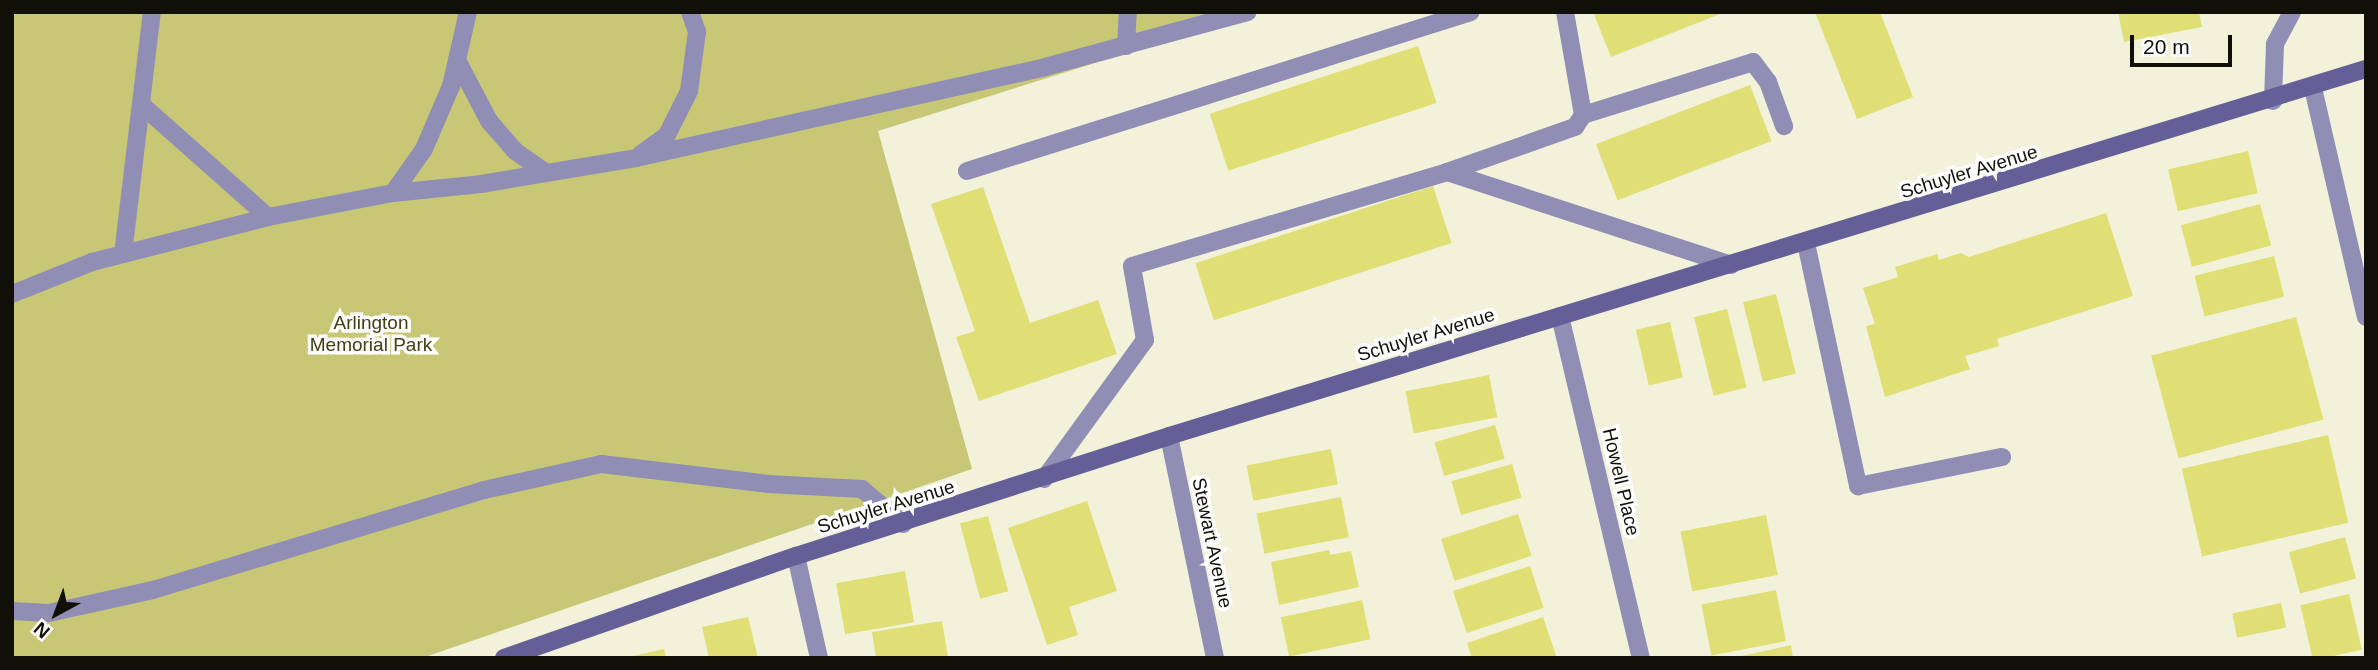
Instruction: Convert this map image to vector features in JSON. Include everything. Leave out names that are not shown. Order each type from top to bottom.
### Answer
[{"type":"main road","name":"Schuyler Avenue","points":[[505,658],[796,556],[1044,479],[1169,436],[2313,88],[2366,69]]},
{"type":"street","points":[[124,254],[152,12]]},
{"type":"street","points":[[393,193],[424,149],[457,60],[468,12]]},
{"type":"street","points":[[636,158],[667,135],[689,91],[697,32],[690,12]]},
{"type":"street","points":[[1126,46],[1128,12]]},
{"type":"street","points":[[12,294],[124,254],[268,217],[393,193],[636,158],[1126,46],[1248,12]]},
{"type":"street","points":[[967,170],[1471,12]]},
{"type":"street","points":[[1565,12],[1583,115]]},
{"type":"street","points":[[2273,100],[2275,44],[2292,12]]},
{"type":"street","points":[[457,60],[489,121],[514,150],[546,173]]},
{"type":"street","points":[[1044,479],[1145,340],[1132,265],[1447,172],[1575,127],[1583,115],[1753,62],[1768,82],[1784,126]]},
{"type":"street","points":[[2313,88],[2366,317]]},
{"type":"street","points":[[143,106],[268,217]]},
{"type":"street","points":[[1447,172],[1731,265]]},
{"type":"street","points":[[1806,243],[1858,486],[2002,457]]},
{"type":"street","name":"Howell Place","points":[[1560,316],[1641,658]]},
{"type":"street","name":"Stewart Avenue","points":[[1169,436],[1215,658]]},
{"type":"street","points":[[12,611],[48,613],[153,590],[484,490],[601,464],[768,484],[862,489],[904,524]]},
{"type":"street","points":[[796,556],[819,658]]},
{"type":"green space","name":"Arlington Memorial Park","points":[[12,12],[1258,12],[878,131],[972,469],[422,658],[12,658]]},
{"type":"building","points":[[1593,12],[1725,12],[1611,57]]},
{"type":"building","points":[[1815,12],[1880,12],[1913,97],[1857,119]]},
{"type":"building","points":[[2118,12],[2199,12],[2202,27],[2124,42]]},
{"type":"building","points":[[1418,46],[1437,103],[1228,171],[1210,114]]},
{"type":"building","points":[[1750,85],[1772,141],[1617,200],[1596,144]]},
{"type":"building","points":[[2248,151],[2258,193],[2178,211],[2168,169]]},
{"type":"building","points":[[1433,186],[1452,243],[1214,320],[1195,263]]},
{"type":"building","points":[[983,187],[1030,323],[1098,300],[1117,354],[979,401],[956,337],[975,331],[931,204]]},
{"type":"building","points":[[2260,204],[2271,246],[2192,267],[2181,225]]},
{"type":"building","points":[[2106,213],[2133,296],[1997,339],[1999,346],[1965,356],[1970,369],[1885,397],[1866,326],[1875,324],[1863,288],[1898,277],[1895,267],[1937,254],[1939,260],[1961,253],[1969,257]]},
{"type":"building","points":[[2274,256],[2284,297],[2205,317],[2194,276]]},
{"type":"building","points":[[1776,294],[1796,374],[1763,382],[1743,302]]},
{"type":"building","points":[[1727,309],[1747,388],[1714,396],[1694,317]]},
{"type":"building","points":[[2296,317],[2323,419],[2179,458],[2151,356]]},
{"type":"building","points":[[1670,322],[1683,378],[1649,385],[1636,330]]},
{"type":"building","points":[[1489,375],[1497,417],[1414,433],[1406,391]]},
{"type":"building","points":[[1495,425],[1505,459],[1444,476],[1434,442]]},
{"type":"building","points":[[2328,435],[2348,523],[2202,556],[2182,469]]},
{"type":"building","points":[[1331,449],[1338,484],[1253,501],[1247,465]]},
{"type":"building","points":[[1512,464],[1522,498],[1461,515],[1451,481]]},
{"type":"building","points":[[1341,497],[1349,537],[1264,554],[1257,513]]},
{"type":"building","points":[[1087,501],[1117,591],[1069,607],[1078,635],[1047,645],[1008,528]]},
{"type":"building","points":[[1518,514],[1532,556],[1455,581],[1441,539]]},
{"type":"building","points":[[1766,515],[1778,575],[1692,591],[1681,532]]},
{"type":"building","points":[[988,516],[1008,591],[980,599],[960,524]]},
{"type":"building","points":[[2345,537],[2356,579],[2300,594],[2289,552]]},
{"type":"building","points":[[1329,550],[1330,555],[1351,551],[1359,587],[1279,605],[1271,562]]},
{"type":"building","points":[[1530,566],[1544,608],[1467,633],[1453,591]]},
{"type":"building","points":[[905,571],[914,622],[845,634],[836,583]]},
{"type":"building","points":[[1776,590],[1786,641],[1711,656],[1701,605]]},
{"type":"building","points":[[2349,594],[2362,650],[2325,658],[2312,658],[2300,605]]},
{"type":"building","points":[[1362,600],[1370,639],[1289,656],[1281,617]]},
{"type":"building","points":[[2281,603],[2286,627],[2237,638],[2232,613]]},
{"type":"building","points":[[748,617],[758,658],[709,658],[702,627]]},
{"type":"building","points":[[1543,617],[1557,658],[1472,658],[1467,643]]},
{"type":"building","points":[[942,621],[948,657],[876,658],[872,632]]},
{"type":"building","points":[[1791,645],[1793,658],[1737,658],[1737,657]]},
{"type":"building","points":[[664,649],[666,658],[628,658],[628,657]]}]
